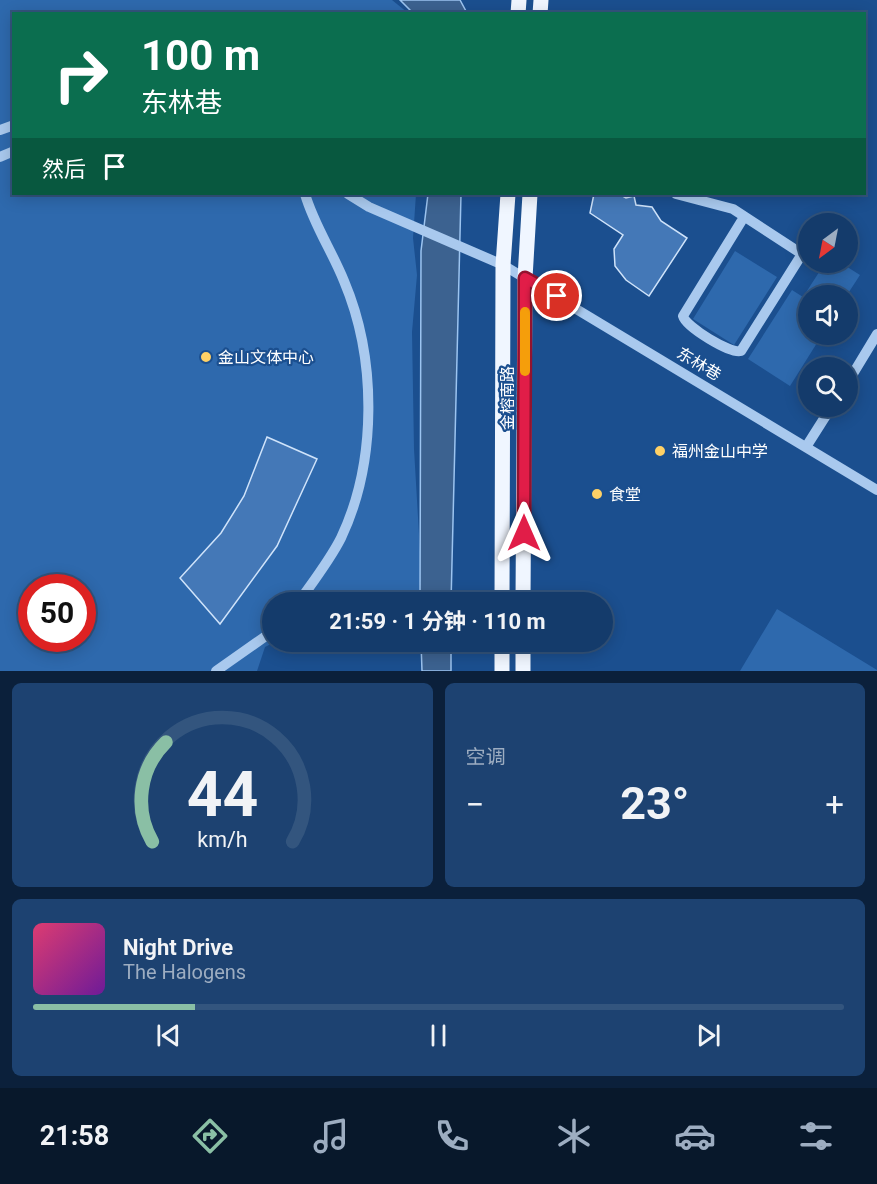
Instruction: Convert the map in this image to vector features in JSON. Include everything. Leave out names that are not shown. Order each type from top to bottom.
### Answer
[{"type":"main road","name":"金榕南路","points":[[502,592],[503,266],[508,195]]},
{"type":"main road","name":"金榕南路","points":[[524,592],[525,278],[530,195]]},
{"type":"main road","points":[[502,652],[502,671]]},
{"type":"main road","points":[[523,652],[523,671]]},
{"type":"street","points":[[305,195],[312,216],[345,282],[362,342],[370,427],[361,484],[340,539],[305,592]]},
{"type":"street","name":"东林巷","points":[[350,195],[369,207],[503,266],[525,278],[877,490]]},
{"type":"street","points":[[680,195],[733,209],[798,252]]},
{"type":"street","points":[[744,217],[683,316],[689,325],[731,351],[741,351],[800,273]]},
{"type":"street","points":[[858,365],[877,334]]},
{"type":"street","points":[[806,447],[825,417]]},
{"type":"street","points":[[216,671],[262,639]]},
{"type":"shaded area","name":"金山文体中心","points":[[0,0],[392,0],[407,12],[12,12],[12,195],[416,195],[413,238],[417,275],[412,332],[414,449],[422,592],[262,592],[263,652],[257,671],[0,671]]},
{"type":"shaded area","points":[[400,0],[460,0],[466,12],[412,12]]},
{"type":"shaded area","points":[[428,195],[461,195],[451,592],[420,592],[421,251]]},
{"type":"shaded area","points":[[735,251],[777,277],[734,345],[693,319]]},
{"type":"shaded area","points":[[819,273],[857,273],[860,275],[854,285],[811,285]]},
{"type":"shaded area","points":[[792,290],[798,294],[798,345],[816,345],[808,357],[798,357],[798,373],[790,386],[748,359]]},
{"type":"shaded area","points":[[777,609],[877,670],[877,671],[740,671]]},
{"type":"shaded area","points":[[421,652],[451,652],[451,671],[422,671]]},
{"type":"building","points":[[594,195],[621,195],[626,198],[634,196],[636,205],[652,207],[661,221],[687,238],[649,296],[626,280],[615,266],[614,249],[623,235],[590,213]]},
{"type":"building","points":[[267,437],[317,459],[277,546],[220,624],[180,578],[221,533],[244,496]]},
{"type":"slow traffic","points":[[525,312],[525,371]]},
{"type":"place","name":"金山文体中心","points":[[206,357]]},
{"type":"place","name":"福州金山中学","points":[[660,451]]},
{"type":"place","name":"食堂","points":[[597,494]]},
{"type":"route","points":[[524,533],[525,278],[557,296]]}]
